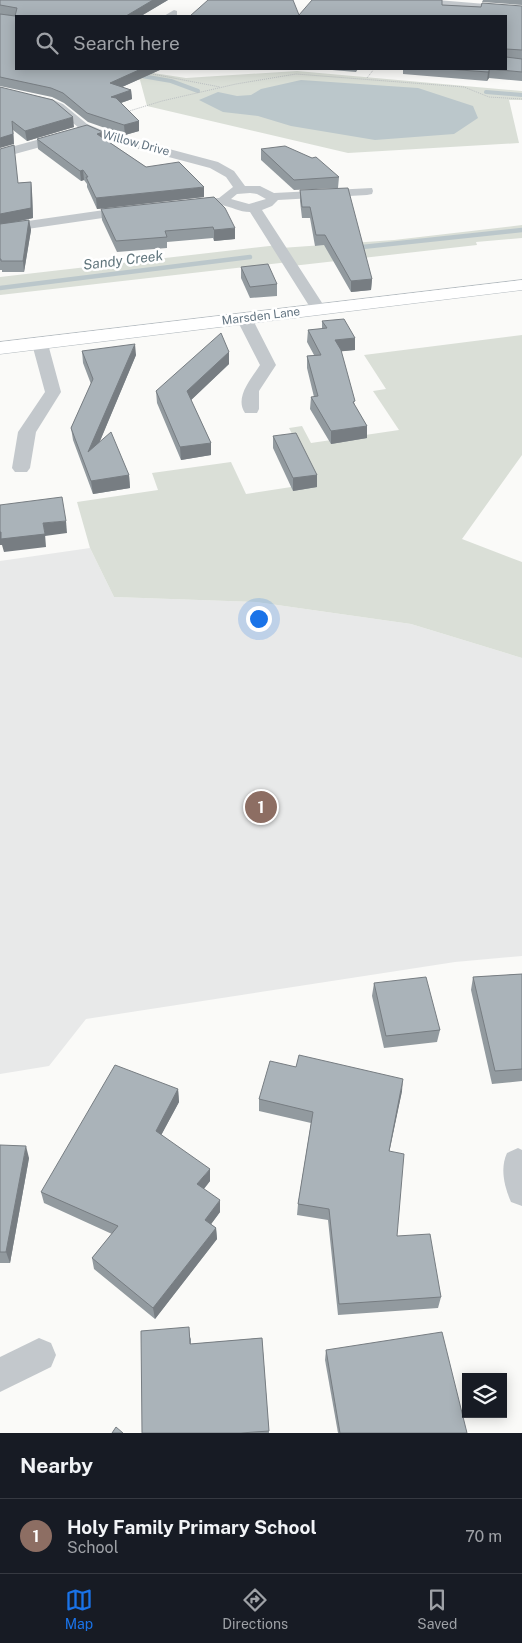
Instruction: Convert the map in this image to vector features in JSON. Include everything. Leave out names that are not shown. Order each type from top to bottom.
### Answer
[{"type":"main road","name":"Marsden Lane","points":[[0,348],[522,284]]},
{"type":"street","points":[[404,0],[456,2],[522,10]]},
{"type":"street","name":"Willow Drive","points":[[0,91],[47,100],[58,106],[85,128],[214,165],[230,174],[236,180],[240,190]]},
{"type":"street","points":[[0,154],[85,128]]},
{"type":"street","points":[[225,201],[227,194],[240,190],[260,190],[272,197],[367,191]]},
{"type":"street","points":[[176,206],[225,201],[236,207],[254,208],[268,204],[272,197]]},
{"type":"street","points":[[0,229],[147,208]]},
{"type":"street","points":[[254,208],[318,308]]},
{"type":"street","points":[[244,318],[268,365],[251,391],[251,409]]},
{"type":"street","points":[[21,468],[27,432],[53,392],[40,344]]},
{"type":"street","points":[[0,1375],[39,1355]]},
{"type":"path","points":[[368,78],[373,70]]},
{"type":"path","points":[[146,73],[221,88]]},
{"type":"path","points":[[85,128],[162,101],[296,74],[368,78],[464,87],[489,97],[522,99]]},
{"type":"shaded area","points":[[75,70],[134,70],[186,78],[297,71],[522,91],[522,100],[509,100],[519,143],[348,153],[147,106],[140,80]]},
{"type":"shaded area","points":[[301,80],[418,88],[473,106],[478,118],[454,134],[375,140],[291,126],[258,116],[223,112],[199,100],[218,92],[237,96],[251,95],[261,89]]},
{"type":"shaded area","points":[[522,225],[522,238],[476,242],[477,245],[292,266],[289,262],[0,295],[0,277],[278,245],[281,248],[394,240]]},
{"type":"shaded area","points":[[522,335],[522,455],[462,539],[522,562],[522,658],[411,624],[256,602],[114,597],[90,548],[77,502],[158,490],[152,473],[231,462],[246,494],[317,483],[289,428],[302,426],[311,443],[399,430],[373,391],[386,389],[364,355]]},
{"type":"shaded area","points":[[90,548],[114,597],[256,602],[411,624],[522,658],[522,956],[455,962],[86,1019],[49,1066],[0,1074],[0,561]]},
{"type":"building","points":[[0,0],[153,0],[128,15],[15,15],[17,8],[0,5]]},
{"type":"building","points":[[208,0],[293,0],[299,15],[191,15]]},
{"type":"building","points":[[312,0],[442,0],[442,5],[481,7],[482,3],[522,6],[522,50],[507,49],[507,15],[299,15]]},
{"type":"building","points":[[0,14],[15,16],[15,70],[139,70],[110,83],[131,90],[111,97],[116,98],[139,121],[124,125],[87,113],[63,93],[51,88],[0,77]]},
{"type":"building","points":[[507,57],[522,59],[522,72],[501,70],[507,70]]},
{"type":"building","points":[[460,70],[489,70],[488,72]]},
{"type":"building","points":[[0,87],[53,100],[73,117],[25,131],[12,121],[13,134],[0,138]]},
{"type":"building","points":[[87,125],[103,132],[97,134],[146,167],[179,162],[204,187],[96,198],[86,177],[88,177],[83,170],[80,171],[37,139]]},
{"type":"building","points":[[14,145],[18,183],[31,182],[31,208],[0,214],[0,149]]},
{"type":"building","points":[[285,146],[312,158],[316,157],[339,177],[294,180],[261,149]]},
{"type":"building","points":[[348,188],[372,279],[351,281],[325,235],[316,235],[310,207],[302,207],[300,190]]},
{"type":"building","points":[[214,197],[225,208],[235,228],[214,230],[213,227],[165,231],[167,237],[116,241],[101,209]]},
{"type":"building","points":[[29,220],[23,261],[1,261],[0,224]]},
{"type":"building","points":[[268,264],[277,284],[250,287],[241,267]]},
{"type":"building","points":[[344,319],[355,338],[335,340],[341,350],[355,401],[353,402],[367,426],[331,431],[311,397],[318,396],[307,356],[321,355],[308,330],[327,328],[322,321]]},
{"type":"building","points":[[221,333],[229,352],[187,391],[211,443],[180,447],[156,391]]},
{"type":"building","points":[[135,344],[88,452],[111,432],[129,475],[91,481],[71,428],[93,379],[82,351]]},
{"type":"building","points":[[296,433],[317,475],[293,478],[273,436]]},
{"type":"building","points":[[62,497],[66,521],[43,523],[45,534],[1,539],[0,505]]},
{"type":"building","points":[[522,974],[522,1069],[495,1071],[473,977]]},
{"type":"building","points":[[426,977],[440,1030],[386,1036],[374,983]]},
{"type":"building","points":[[299,1055],[403,1079],[389,1151],[404,1154],[397,1236],[430,1234],[441,1297],[339,1304],[329,1209],[298,1204],[313,1112],[259,1099],[270,1061],[296,1067]]},
{"type":"building","points":[[115,1065],[178,1089],[156,1131],[210,1169],[197,1184],[220,1200],[205,1220],[216,1228],[153,1308],[92,1258],[118,1226],[41,1192]]},
{"type":"building","points":[[0,1145],[26,1146],[6,1252],[0,1252]]},
{"type":"building","points":[[189,1327],[190,1344],[262,1338],[269,1431],[241,1433],[142,1433],[141,1331]]},
{"type":"building","points":[[442,1332],[467,1433],[340,1433],[326,1350]]},
{"type":"building","points":[[116,1427],[123,1433],[112,1433]]},
{"type":"waterway","points":[[136,75],[171,81],[198,91]]},
{"type":"waterway","points":[[486,92],[522,95]]},
{"type":"waterway","name":"Sandy Creek","points":[[353,248],[522,230]]},
{"type":"waterway","name":"Sandy Creek","points":[[0,288],[250,257]]},
{"type":"place","name":"Holy Family Primary School","points":[[261,807]]}]
